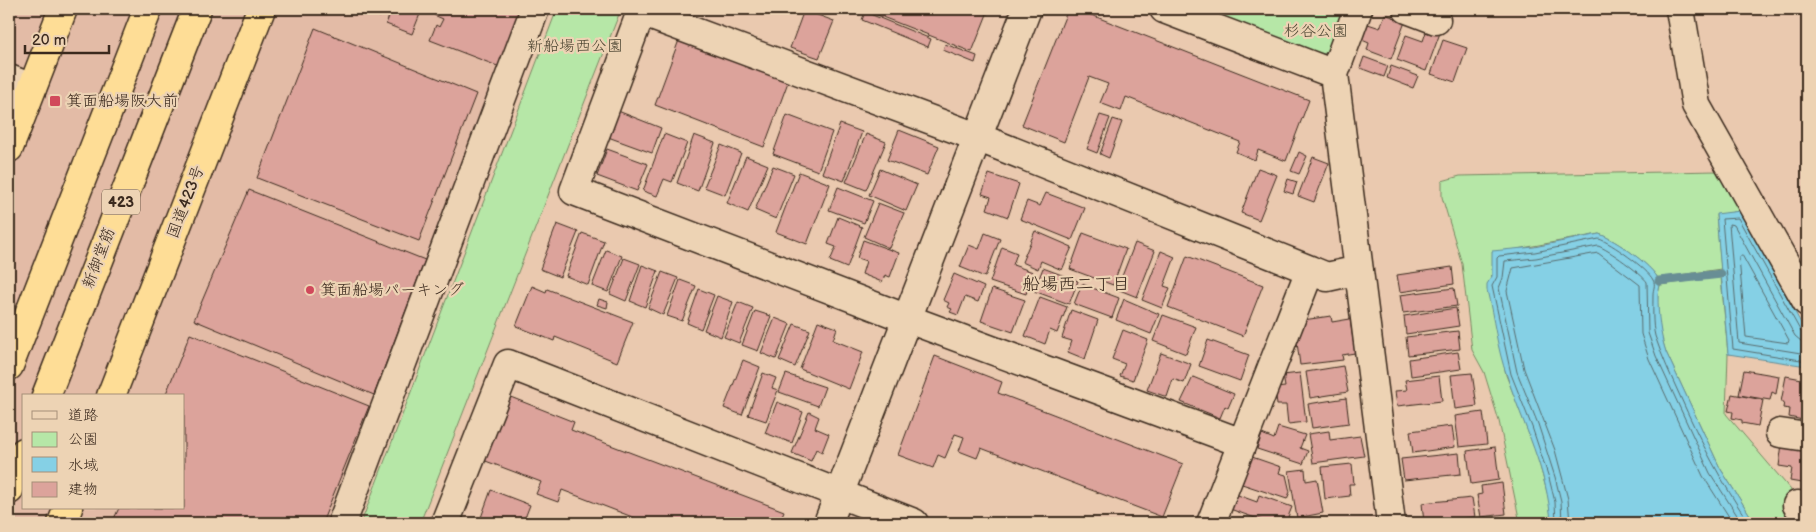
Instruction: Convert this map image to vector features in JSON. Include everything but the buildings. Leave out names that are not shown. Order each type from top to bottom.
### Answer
[{"type":"highway","points":[[9,148],[20,83],[63,9]]},
{"type":"highway","name":"423","points":[[9,366],[148,9]]},
{"type":"highway","name":"新御堂筋","points":[[47,394],[197,9]]},
{"type":"highway","name":"国道423号","points":[[112,394],[261,9]]},
{"type":"highway","points":[[9,490],[22,457]]},
{"type":"highway","points":[[62,523],[67,510]]},
{"type":"street","points":[[342,523],[535,9]]},
{"type":"street","points":[[828,523],[1027,9]]},
{"type":"street","points":[[1164,9],[1334,74]]},
{"type":"street","points":[[1358,9],[1334,74],[1391,523]]},
{"type":"street","points":[[1407,9],[1436,20]]},
{"type":"street","points":[[1680,9],[1696,105],[1807,302]]},
{"type":"street","points":[[1242,444],[574,191],[641,12],[978,137],[1327,277],[1359,270]]},
{"type":"street","points":[[1211,523],[1310,270]]},
{"type":"street","points":[[445,523],[508,364],[914,523]]},
{"type":"street","points":[[1780,433],[1807,437]]},
{"type":"shaded area","points":[[9,9],[535,9],[342,523],[9,523]]},
{"type":"green space","name":"新船場西公園","points":[[557,9],[621,9],[420,523],[361,523]]},
{"type":"green space","name":"杉谷公園","points":[[1197,9],[1348,9],[1334,47],[1319,57]]},
{"type":"green space","points":[[1717,171],[1740,211],[1716,215],[1721,269],[1658,278],[1647,265],[1631,253],[1599,234],[1517,249],[1492,271],[1491,280],[1488,284],[1506,375],[1537,455],[1550,503],[1551,523],[1520,523],[1499,421],[1484,372],[1472,350],[1462,264],[1442,197],[1442,181],[1460,176]]},
{"type":"green space","points":[[1721,277],[1728,354],[1726,414],[1791,490],[1788,516],[1807,519],[1807,523],[1755,523],[1720,468],[1666,352],[1658,319],[1657,302],[1660,285]]},
{"type":"water","points":[[1740,211],[1807,334],[1807,366],[1728,354],[1716,214]]},
{"type":"water","points":[[1599,234],[1614,241],[1634,255],[1652,270],[1658,278],[1660,284],[1658,295],[1659,317],[1666,352],[1720,468],[1755,523],[1551,523],[1549,504],[1540,467],[1513,394],[1498,344],[1487,290],[1487,284],[1492,276],[1492,251],[1534,247]]},
{"type":"waterway","points":[[1659,281],[1721,274]]},
{"type":"place","name":"箕面船場阪大前","points":[[55,101]]},
{"type":"place","name":"箕面船場パーキング","points":[[310,290]]},
{"type":"district","name":"船場西二丁目","points":[[1076,284]]}]
